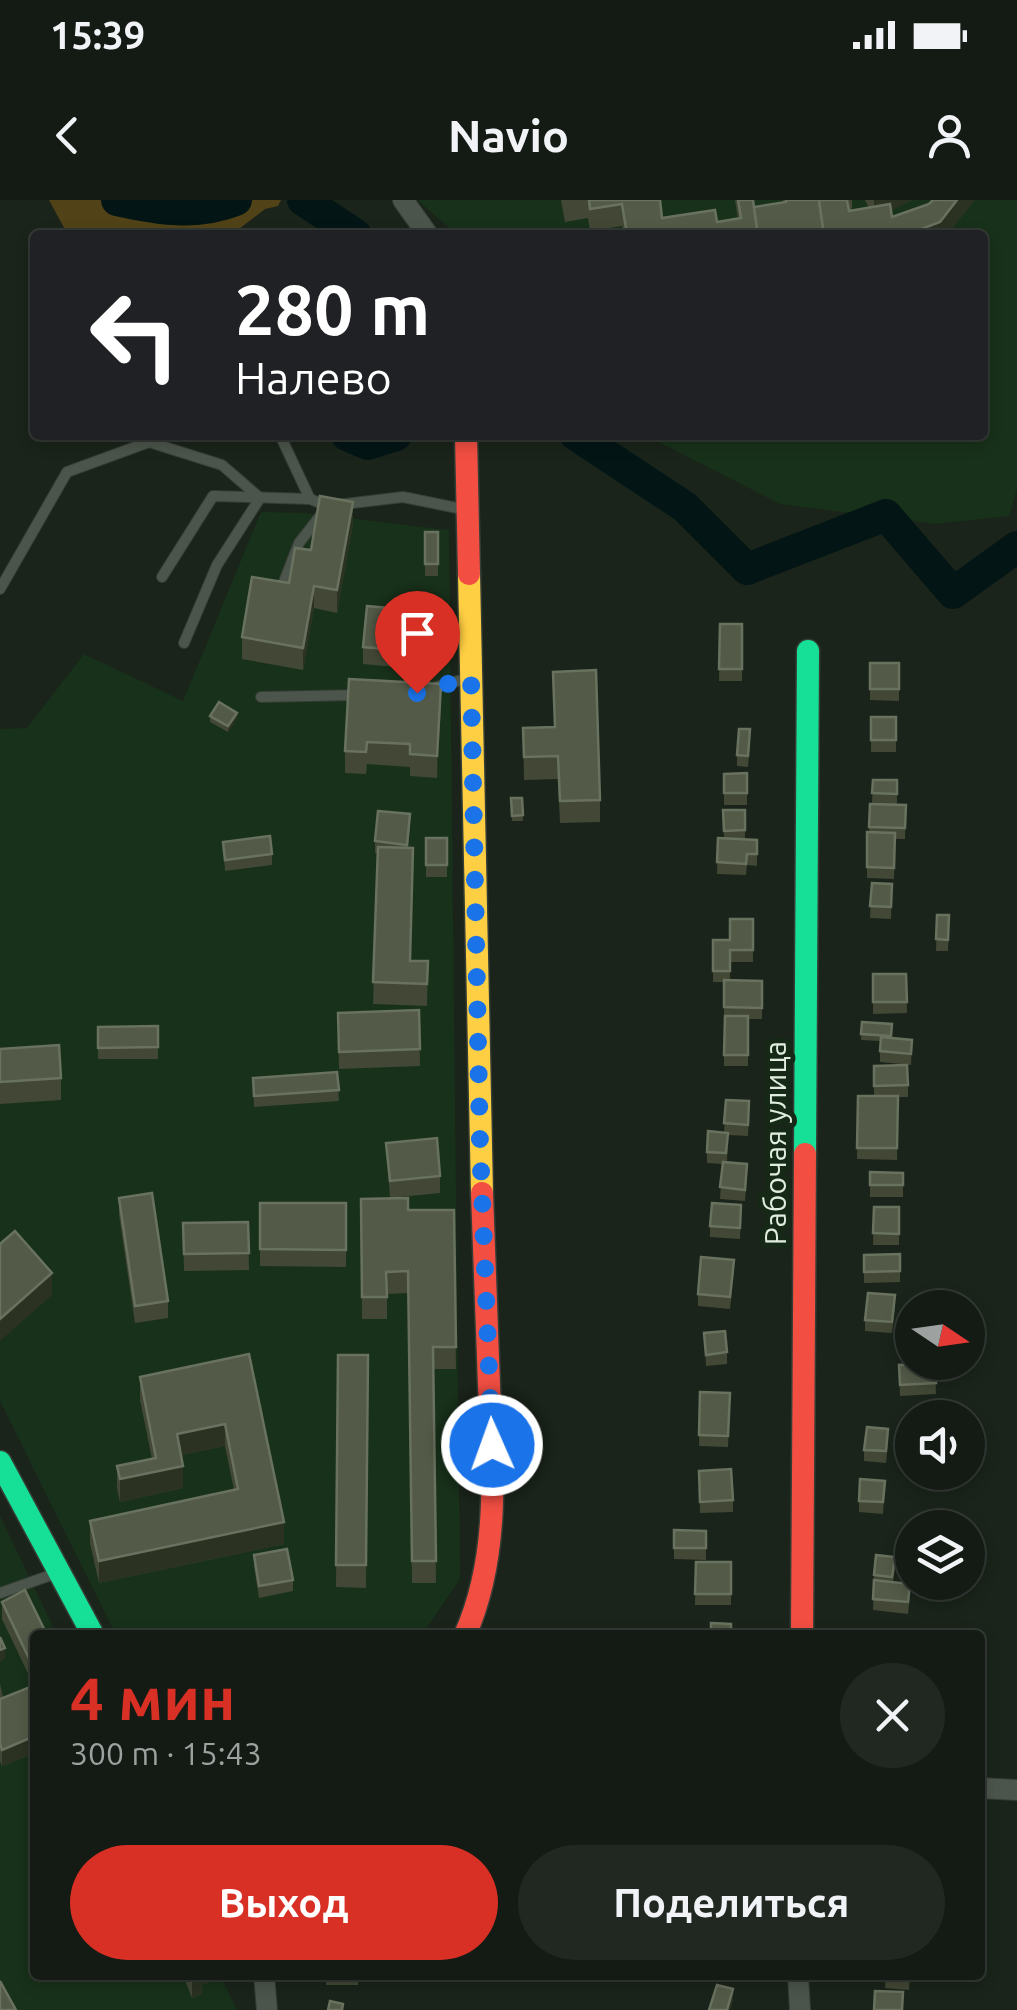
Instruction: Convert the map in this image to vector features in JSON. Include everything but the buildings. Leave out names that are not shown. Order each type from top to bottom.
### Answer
[{"type":"street","points":[[403,200],[424,230]]},
{"type":"street","points":[[466,440],[480,1144],[493,1482],[489,1561],[478,1608],[467,1630]]},
{"type":"street","name":"Рабочая улица","points":[[802,1630],[808,651]]},
{"type":"street","points":[[0,1462],[90,1630]]},
{"type":"street","points":[[985,1788],[1017,1790]]},
{"type":"street","points":[[264,1980],[267,2010]]},
{"type":"street","points":[[798,1980],[800,2010]]},
{"type":"lane","points":[[282,440],[310,499]]},
{"type":"lane","points":[[0,589],[67,472],[149,442],[222,464],[260,498]]},
{"type":"lane","points":[[162,578],[213,496],[310,499],[328,506],[403,497],[468,510]]},
{"type":"lane","points":[[184,643],[217,565],[260,498]]},
{"type":"lane","points":[[280,592],[299,543],[328,506]]},
{"type":"lane","points":[[417,693],[471,677]]},
{"type":"lane","points":[[262,697],[378,694]]},
{"type":"lane","points":[[0,1593],[60,1572]]},
{"type":"shaded area","points":[[49,200],[281,200],[278,206],[265,209],[238,230],[65,230]]},
{"type":"shaded area","points":[[417,200],[1017,200],[1017,489],[1009,516],[935,524],[780,504],[655,440],[988,440],[988,230],[452,230]]},
{"type":"shaded area","points":[[261,512],[306,513],[449,530],[460,1579],[425,1630],[114,1630],[0,1401],[0,729],[27,728],[84,654],[183,701]]},
{"type":"shaded area","points":[[0,1516],[55,1630],[30,1630],[30,1980],[222,1980],[237,2010],[0,2010]]},
{"type":"waterway","points":[[117,200],[192,209],[236,200]]},
{"type":"waterway","points":[[303,200],[348,230]]},
{"type":"waterway","points":[[359,440],[368,444],[380,440]]},
{"type":"waterway","points":[[584,440],[685,507],[747,569],[886,515],[953,593],[1017,547]]},
{"type":"traffic: fast","points":[[805,1154],[808,651]]},
{"type":"traffic: fast","points":[[0,1462],[90,1630]]},
{"type":"traffic: slow","points":[[469,574],[482,1193]]},
{"type":"traffic: jam","points":[[466,440],[469,574]]},
{"type":"traffic: jam","points":[[802,1630],[805,1154]]},
{"type":"traffic: jam","points":[[467,1630],[484,1575],[492,1512],[482,1193]]},
{"type":"route","points":[[417,693],[471,677],[480,1144],[492,1445]]}]
